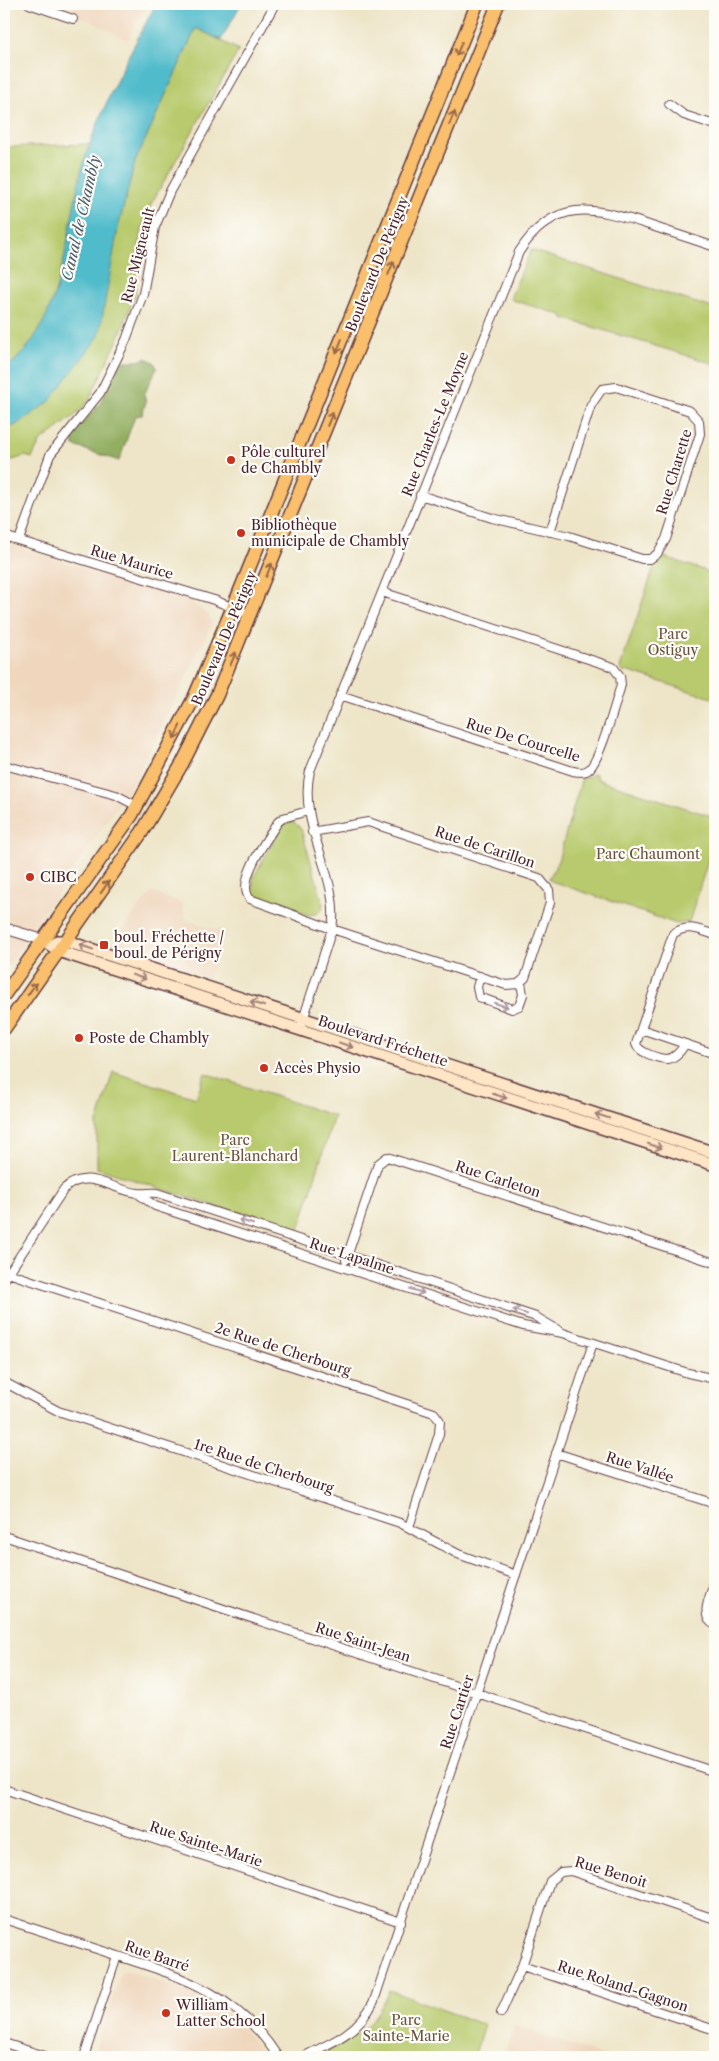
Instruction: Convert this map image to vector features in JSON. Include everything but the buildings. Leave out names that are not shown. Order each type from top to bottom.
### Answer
[{"type":"main road","name":"Boulevard De Périgny","points":[[4,995],[137,806],[194,698],[233,607],[477,4]]},
{"type":"main road","name":"Boulevard De Périgny","points":[[4,1029],[130,850],[169,788],[217,695],[498,4]]},
{"type":"main road","name":"Boulevard Fréchette","points":[[43,940],[301,1024],[715,1165]]},
{"type":"main road","name":"Boulevard Fréchette","points":[[301,1024],[715,1153]]},
{"type":"street","points":[[29,4],[72,19]]},
{"type":"street","name":"Rue Migneault","points":[[19,540],[50,455],[58,443],[95,402],[115,365],[140,302],[155,227],[170,191],[275,4]]},
{"type":"street","points":[[670,104],[680,113],[715,125]]},
{"type":"street","name":"Rue Charles-Le Moyne","points":[[301,1024],[332,929],[333,913],[329,889],[312,832],[308,811],[307,790],[310,771],[515,259],[523,246],[538,229],[555,218],[570,212],[595,210],[609,212],[715,247]]},
{"type":"street","name":"Rue Charette","points":[[420,495],[492,518],[550,532],[642,559],[650,559],[657,554],[666,539],[700,434],[698,418],[690,411],[616,386],[602,389],[591,405],[550,532]]},
{"type":"street","name":"Rue Maurice","points":[[4,536],[233,607],[251,615]]},
{"type":"street","name":"Rue De Courcelle","points":[[340,694],[573,771],[588,770],[599,754],[620,685],[620,676],[613,667],[382,592]]},
{"type":"street","points":[[4,765],[116,795],[137,806]]},
{"type":"street","points":[[308,811],[283,818],[278,822],[248,873],[245,890],[250,899],[332,929],[509,986],[520,982]]},
{"type":"street","name":"Rue de Carillon","points":[[312,832],[368,822],[539,878],[548,886],[550,903],[526,974],[520,982],[523,995],[519,1006],[512,1009],[480,997],[477,988],[480,976]]},
{"type":"street","name":"Boulevard Fréchette","points":[[4,928],[43,940]]},
{"type":"street","points":[[685,1044],[677,1055],[667,1059],[641,1051],[636,1044],[673,934],[681,929],[690,928],[715,935]]},
{"type":"street","points":[[641,1029],[715,1054]]},
{"type":"street","name":"Rue Carleton","points":[[343,1267],[378,1164],[387,1157],[715,1263]]},
{"type":"street","name":"Rue Lapalme","points":[[6,1276],[64,1189],[81,1180],[104,1182],[137,1193],[157,1194],[536,1317],[563,1333]]},
{"type":"street","name":"Rue Lapalme","points":[[137,1193],[155,1206],[533,1329],[563,1333],[688,1373],[715,1379]]},
{"type":"street","name":"2e Rue de Cherbourg","points":[[6,1276],[434,1413],[440,1421],[439,1434],[409,1527]]},
{"type":"street","name":"Rue Cartier","points":[[302,2057],[341,2038],[365,2018],[376,1995],[593,1342]]},
{"type":"street","name":"1re Rue de Cherbourg","points":[[4,1382],[67,1415],[409,1527],[458,1554],[516,1575]]},
{"type":"street","name":"Rue Vallée","points":[[556,1453],[715,1504]]},
{"type":"street","name":"Rue Saint-Jean","points":[[4,1536],[715,1772]]},
{"type":"street","points":[[715,1581],[706,1614],[708,1620],[715,1625]]},
{"type":"street","name":"Rue Sainte-Marie","points":[[4,1789],[401,1922]]},
{"type":"street","name":"Rue Benoit","points":[[501,2013],[522,1966],[550,1881],[564,1871],[571,1871],[715,1919]]},
{"type":"street","name":"Rue Barré","points":[[4,1919],[190,1980],[222,1998],[253,2025],[278,2057]]},
{"type":"street","points":[[84,2057],[117,1956]]},
{"type":"street","name":"Rue Roland-Gagnon","points":[[522,1966],[715,2030]]},
{"type":"street","points":[[4,2043],[48,2057]]},
{"type":"shaded area","points":[[75,4],[147,4],[127,40],[97,24],[70,13]]},
{"type":"shaded area","points":[[4,543],[189,601],[208,614],[212,624],[134,782],[4,971]]},
{"type":"shaded area","points":[[151,892],[181,903],[187,920],[224,932],[209,979],[111,946]]},
{"type":"shaded area","name":"William Latter School","points":[[126,1970],[185,1990],[211,2003],[239,2024],[265,2057],[93,2057],[121,1972]]},
{"type":"shaded area","points":[[514,2025],[607,2057],[504,2057]]},
{"type":"green space","points":[[196,28],[239,50],[151,204],[143,224],[135,295],[119,337],[89,400],[78,413],[40,442],[32,458],[25,456],[4,463],[4,430],[16,425],[109,275],[118,228],[135,162]]},
{"type":"green space","points":[[90,144],[81,173],[63,265],[54,295],[43,323],[26,348],[4,370],[4,147]]},
{"type":"green space","points":[[531,250],[715,309],[715,364],[563,318],[562,315],[512,300],[511,296]]},
{"type":"green space","points":[[146,358],[154,362],[157,368],[144,395],[146,402],[142,415],[135,416],[119,461],[74,446],[72,436],[100,403],[121,361],[138,361]]},
{"type":"green space","name":"Parc Ostiguy","points":[[664,557],[715,574],[715,699],[626,671],[624,673],[620,668],[655,564]]},
{"type":"green space","name":"Parc Chaumont","points":[[595,773],[599,780],[711,816],[715,822],[715,838],[689,922],[677,924],[551,881],[549,878],[557,864],[582,778]]},
{"type":"green space","points":[[288,822],[294,822],[301,829],[323,903],[322,910],[316,914],[309,915],[258,898],[253,893],[253,878],[282,826]]},
{"type":"green space","name":"Parc Laurent-Blanchard","points":[[113,1072],[196,1098],[205,1073],[334,1116],[298,1233],[97,1168],[97,1123]]},
{"type":"green space","name":"Parc Sainte-Marie","points":[[389,1990],[484,2025],[474,2057],[315,2057],[350,2038],[368,2024],[383,2004]]},
{"type":"water","name":"Canal de Chambly","points":[[156,4],[241,4],[221,40],[196,28],[135,162],[118,228],[99,336],[49,402],[16,425],[4,430],[4,370],[26,349],[42,325],[62,269],[79,180],[87,152],[118,76]]},
{"type":"place","name":"Pôle culturel de Chambly","points":[[231,460]]},
{"type":"place","name":"Bibliothèque municipale de Chambly","points":[[241,533]]},
{"type":"place","name":"CIBC","points":[[30,877]]},
{"type":"place","name":"boul. Fréchette / boul. de Périgny","points":[[104,945]]},
{"type":"place","name":"Poste de Chambly","points":[[79,1038]]},
{"type":"place","name":"Accès Physio","points":[[264,1068]]},
{"type":"place","name":"William Latter School","points":[[166,2013]]}]
